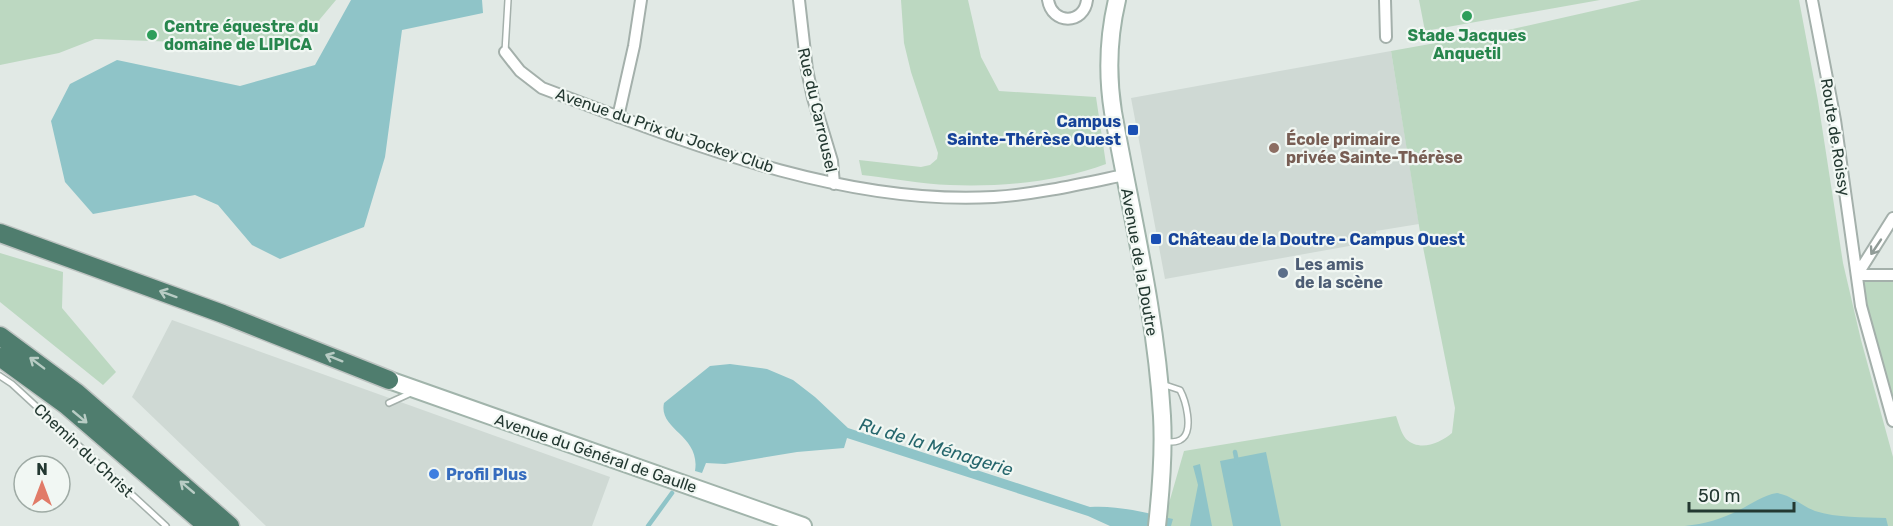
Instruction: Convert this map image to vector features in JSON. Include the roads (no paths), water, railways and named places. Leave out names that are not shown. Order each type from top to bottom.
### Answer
[{"type":"highway","points":[[0,234],[223,314],[388,380]]},
{"type":"highway","points":[[0,336],[76,393],[231,526]]},
{"type":"highway","points":[[0,357],[66,405],[207,526]]},
{"type":"main road","name":"Avenue de la Doutre","points":[[1117,0],[1110,32],[1109,78],[1111,104],[1151,318],[1160,383],[1162,442],[1157,526]]},
{"type":"main road","name":"Avenue du Général de Gaulle","points":[[388,380],[784,523],[803,526]]},
{"type":"street","points":[[618,117],[634,46],[641,0]]},
{"type":"street","name":"Rue du Carrousel","points":[[799,0],[807,70],[832,161],[834,184]]},
{"type":"street","points":[[1048,0],[1051,11],[1056,16],[1067,20],[1083,12],[1087,0]]},
{"type":"street","points":[[1385,0],[1386,37]]},
{"type":"street","name":"Route de Roissy","points":[[1812,0],[1835,120],[1861,306],[1893,422]]},
{"type":"street","name":"Avenue du Prix du Jockey Club","points":[[505,52],[519,71],[542,88],[733,157],[834,184],[925,195],[994,197],[1049,190],[1124,175]]},
{"type":"street","points":[[1857,275],[1893,218]]},
{"type":"street","points":[[1857,275],[1893,275]]},
{"type":"lane","points":[[505,52],[508,0]]},
{"type":"lane","name":"Chemin du Christ","points":[[0,376],[12,384],[166,526]]},
{"type":"lane","points":[[1160,383],[1180,390],[1185,401],[1188,419],[1183,439],[1162,442]]},
{"type":"lane","points":[[389,403],[417,390]]},
{"type":"water","points":[[351,0],[482,0],[483,13],[402,30],[385,157],[364,227],[280,259],[252,245],[218,205],[195,195],[93,214],[65,182],[51,121],[70,84],[117,60],[240,86],[315,65]]},
{"type":"water","points":[[730,364],[767,369],[793,380],[848,428],[1090,507],[1121,508],[1173,519],[1171,526],[1110,526],[1088,516],[847,438],[844,448],[797,452],[725,464],[706,463],[702,473],[695,471],[692,449],[667,420],[664,403],[710,366]]},
{"type":"water","points":[[1266,452],[1281,526],[1233,526],[1220,461]]},
{"type":"water","points":[[1200,464],[1212,526],[1190,526],[1198,485],[1193,466]]},
{"type":"water","points":[[1777,493],[1823,513],[1850,517],[1886,518],[1888,526],[1685,526],[1733,513]]},
{"type":"waterway","points":[[1235,452],[1237,462]]},
{"type":"waterway","name":"Ru de la Ménagerie","points":[[648,526],[672,493]]},
{"type":"place","name":"Stade Jacques Anquetil","points":[[1467,16]]},
{"type":"place","name":"Centre équestre du domaine de LIPICA","points":[[152,35]]},
{"type":"place","name":"Campus Sainte-Thérèse Ouest","points":[[1133,130]]},
{"type":"place","name":"École primaire privée Sainte-Thérèse","points":[[1274,148]]},
{"type":"place","name":"Château de la Doutre - Campus Ouest","points":[[1156,239]]},
{"type":"place","name":"Les amis de la scène","points":[[1283,273]]},
{"type":"place","name":"Profil Plus","points":[[434,474]]}]
